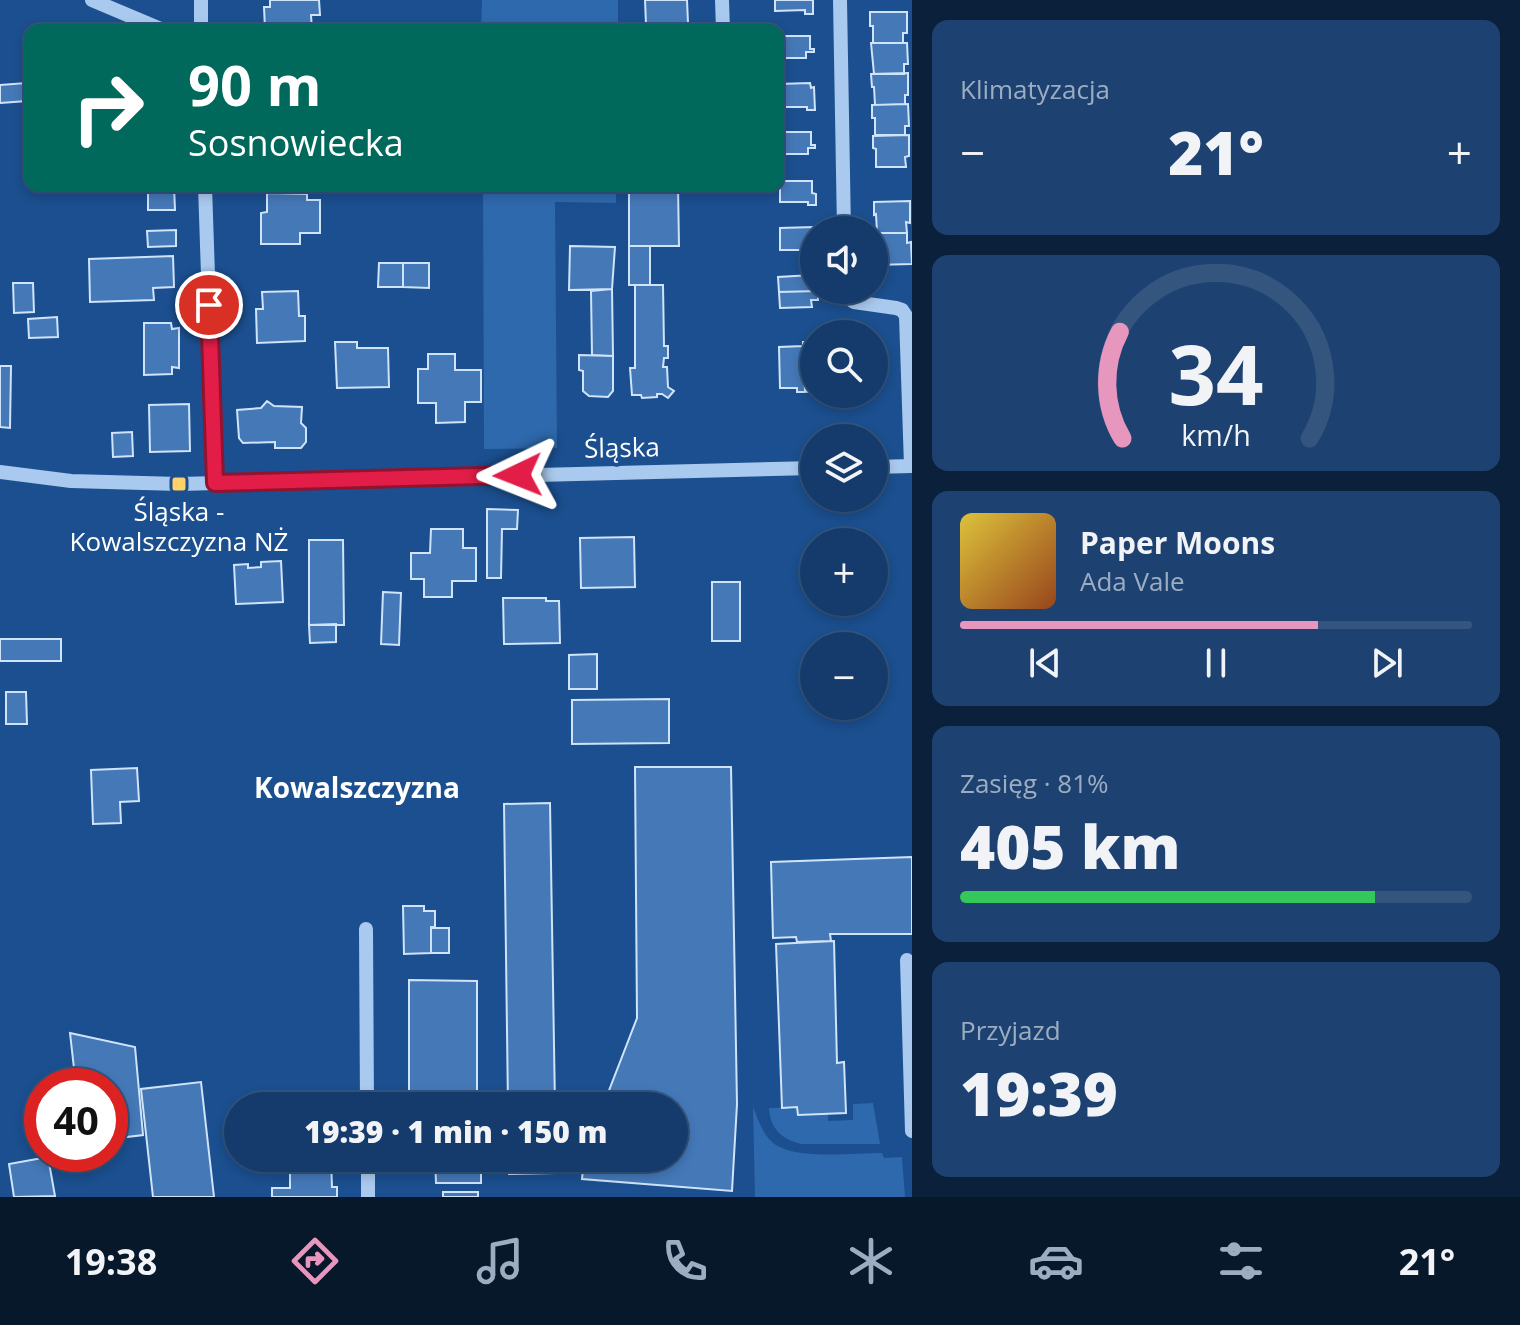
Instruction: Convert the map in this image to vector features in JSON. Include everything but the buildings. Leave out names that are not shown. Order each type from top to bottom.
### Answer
[{"type":"street","points":[[92,0],[149,24]]},
{"type":"street","points":[[201,0],[201,24]]},
{"type":"street","points":[[722,0],[723,24]]},
{"type":"street","points":[[840,0],[844,216]]},
{"type":"street","points":[[205,192],[215,483]]},
{"type":"street","points":[[868,304],[896,308],[906,316],[911,466],[888,467]]},
{"type":"street","name":"Śląska","points":[[0,472],[119,484],[800,468]]},
{"type":"street","points":[[366,929],[367,1092]]},
{"type":"street","points":[[907,960],[912,1131]]},
{"type":"street","points":[[368,1172],[368,1197]]},
{"type":"shaded area","points":[[482,0],[618,0],[618,24],[481,24]]},
{"type":"shaded area","points":[[483,192],[616,192],[616,203],[555,202],[557,448],[484,449]]},
{"type":"shaded area","points":[[873,1103],[880,1144],[794,1142],[774,1127],[769,1108],[797,1107],[828,1114],[828,1121],[853,1120],[853,1104]]},
{"type":"shaded area","points":[[753,1107],[765,1134],[780,1147],[807,1154],[882,1153],[884,1158],[902,1157],[905,1197],[755,1197]]},
{"type":"place","name":"Śląska - Kowalszczyzna NŻ","points":[[179,484]]},
{"type":"district","name":"Kowalszczyzna","points":[[357,788]]},
{"type":"route","points":[[209,305],[215,483],[518,475]]}]
